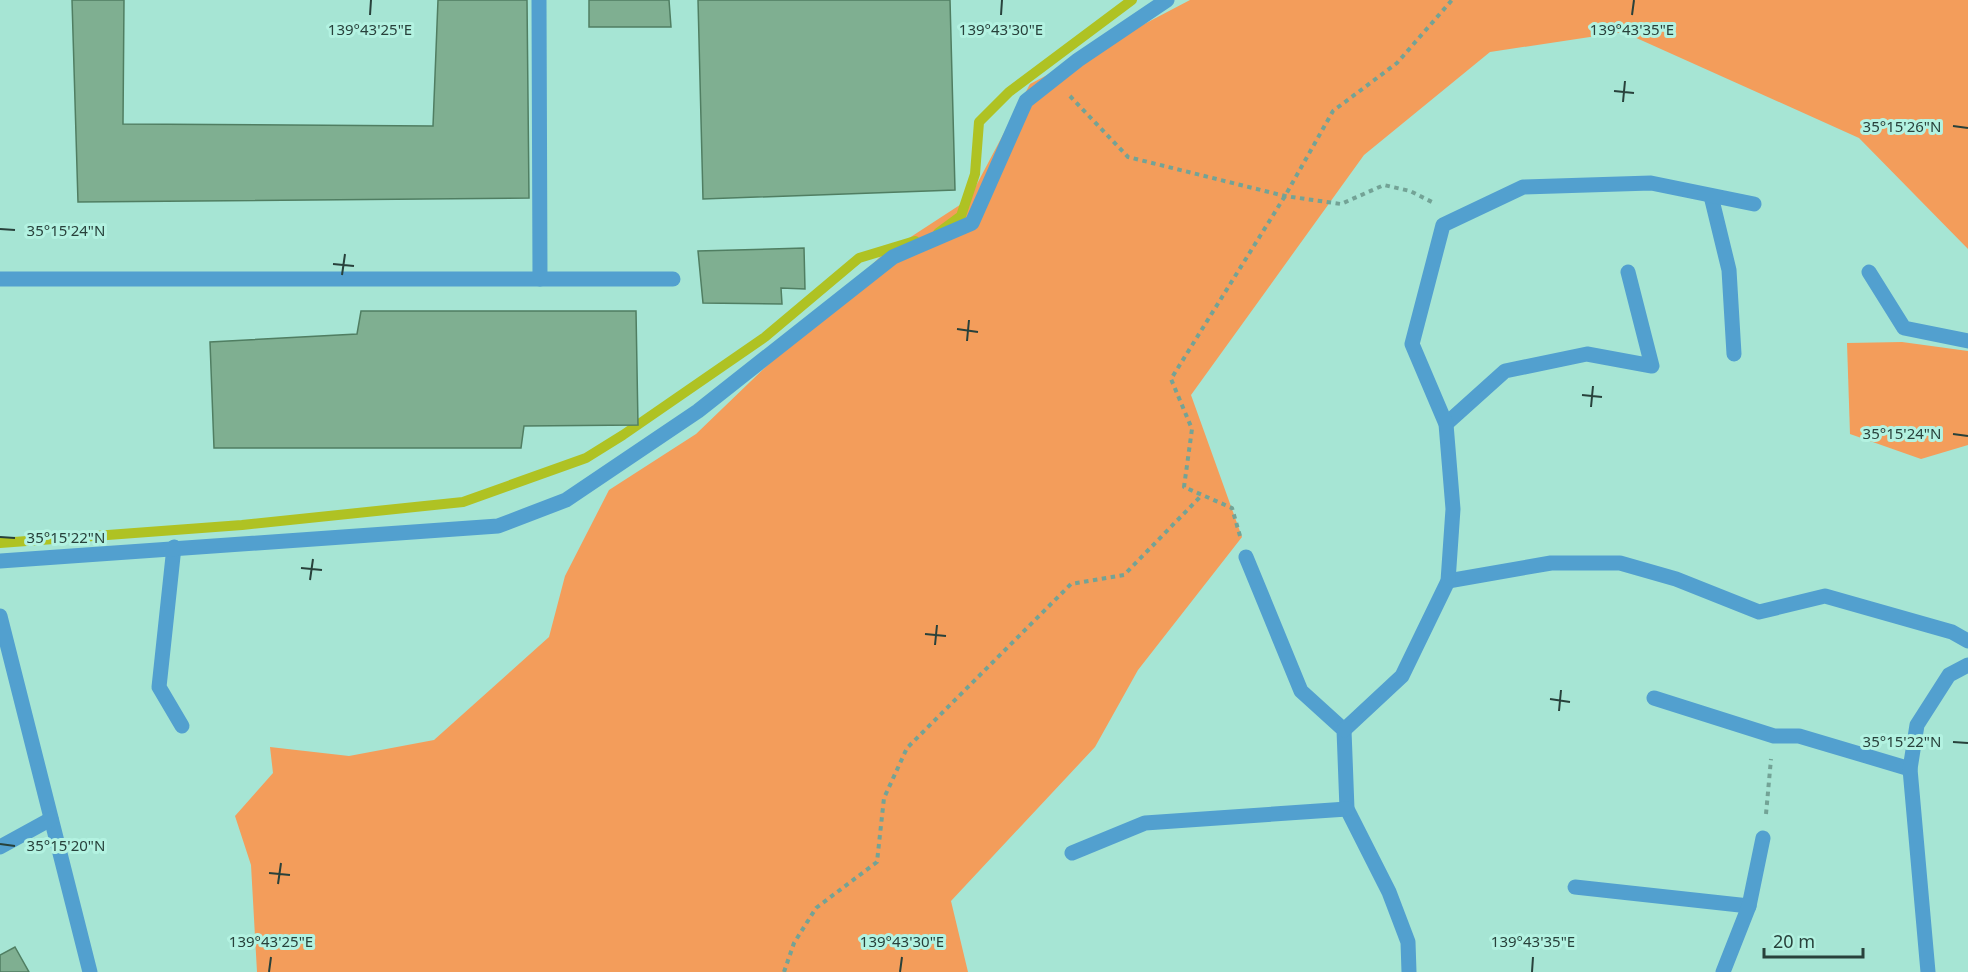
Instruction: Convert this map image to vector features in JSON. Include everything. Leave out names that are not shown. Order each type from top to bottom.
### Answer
[{"type":"street","points":[[540,0],[540,279]]},
{"type":"street","points":[[0,561],[498,526],[566,500],[698,411],[893,256],[972,223],[1026,101],[1167,0]]},
{"type":"street","points":[[1344,730],[1402,676],[1448,581],[1453,509],[1446,424],[1412,344],[1443,225],[1523,187],[1651,183],[1754,204]]},
{"type":"street","points":[[1711,196],[1730,270],[1734,354]]},
{"type":"street","points":[[1446,424],[1505,371],[1587,354],[1652,366],[1628,272]]},
{"type":"street","points":[[1869,272],[1904,328],[1968,341]]},
{"type":"street","points":[[0,279],[673,279]]},
{"type":"street","points":[[174,547],[159,687],[182,726]]},
{"type":"street","points":[[1246,557],[1301,691],[1344,730],[1347,809],[1389,892],[1407,942],[1409,972]]},
{"type":"street","points":[[1448,581],[1551,563],[1620,564],[1676,579],[1759,612],[1825,596],[1952,632],[1968,641]]},
{"type":"street","points":[[0,616],[90,972]]},
{"type":"street","points":[[1928,972],[1910,769],[1917,725],[1949,675],[1968,665]]},
{"type":"street","points":[[1654,698],[1774,736],[1799,736],[1910,769]]},
{"type":"street","points":[[1072,853],[1145,823],[1347,809]]},
{"type":"street","points":[[0,847],[51,819]]},
{"type":"street","points":[[1723,972],[1749,906],[1763,838]]},
{"type":"street","points":[[1575,887],[1749,906]]},
{"type":"path","points":[[1246,557],[1232,508],[1184,487],[1192,429],[1171,379],[1285,196],[1333,111],[1397,63],[1452,0]]},
{"type":"path","points":[[1055,79],[1128,157],[1285,196],[1341,204],[1384,185],[1410,191],[1461,217]]},
{"type":"path","points":[[784,972],[794,943],[816,908],[877,862],[884,798],[907,748],[1071,584],[1124,575],[1201,496]]},
{"type":"path","points":[[1763,838],[1774,736]]},
{"type":"shaded area","points":[[1190,0],[1968,0],[1968,249],[1859,138],[1623,32],[1490,52],[1364,155],[1191,395],[1242,537],[1138,670],[1095,747],[951,901],[968,972],[257,972],[251,865],[235,816],[273,773],[270,747],[349,756],[434,740],[549,637],[565,576],[609,490],[696,434],[880,257],[969,199],[1030,84]]},
{"type":"shaded area","points":[[1902,342],[1968,351],[1968,445],[1921,459],[1850,434],[1847,343]]},
{"type":"building","points":[[72,0],[124,0],[123,124],[433,126],[438,0],[527,0],[529,198],[78,202]]},
{"type":"building","points":[[589,0],[669,0],[671,27],[589,27]]},
{"type":"building","points":[[698,0],[950,0],[955,190],[703,199]]},
{"type":"building","points":[[804,248],[805,289],[781,288],[782,304],[703,303],[698,251]]},
{"type":"building","points":[[361,311],[636,311],[638,425],[524,426],[521,448],[214,448],[210,342],[357,334]]},
{"type":"building","points":[[15,947],[29,972],[0,972],[0,955]]},
{"type":"waterway","points":[[938,233],[961,216],[975,174],[979,122],[1009,92],[1132,0]]},
{"type":"waterway","points":[[0,543],[242,525],[463,502],[586,458],[765,337],[859,258],[915,241]]}]
